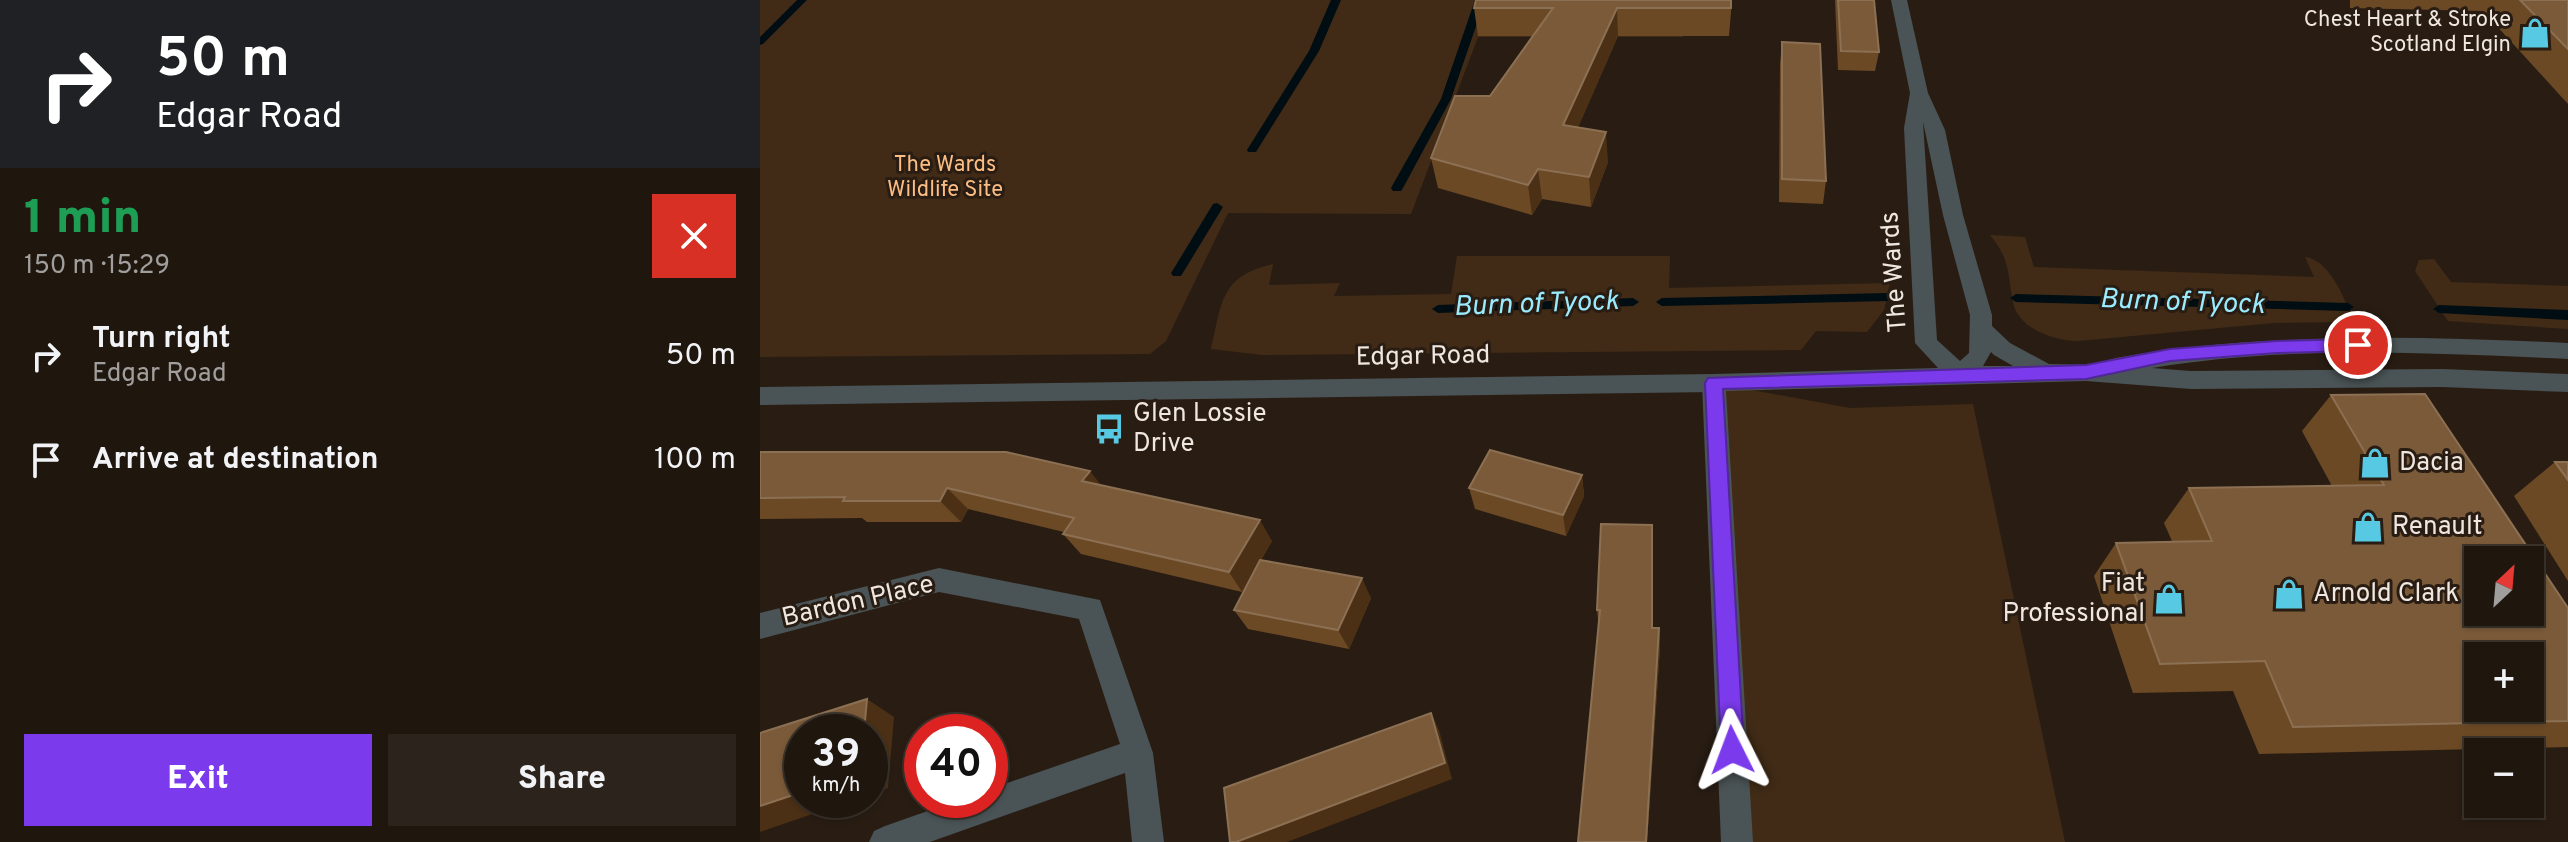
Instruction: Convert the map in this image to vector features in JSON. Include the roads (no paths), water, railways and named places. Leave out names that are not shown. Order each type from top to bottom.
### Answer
[{"type":"street","name":"The Wards","points":[[1899,0],[1919,93],[1936,130],[1953,215],[1983,331]]},
{"type":"street","name":"The Wards","points":[[1919,93],[1913,128],[1926,343],[1960,375]]},
{"type":"street","points":[[1983,331],[2002,349],[2046,373]]},
{"type":"street","points":[[1960,375],[1980,356],[1983,331]]},
{"type":"street","points":[[1894,376],[1914,360],[1926,343]]},
{"type":"street","name":"Edgar Road","points":[[2086,372],[2170,355],[2277,347],[2418,344],[2568,351]]},
{"type":"street","name":"Edgar Road","points":[[760,396],[1714,383],[2086,372],[2191,380],[2442,378],[2568,383]]},
{"type":"street","points":[[1714,383],[1737,842]]},
{"type":"street","name":"Bardon Place","points":[[760,626],[939,580],[1090,609],[1138,753],[1148,842]]},
{"type":"street","points":[[885,842],[1138,753]]},
{"type":"waterway","points":[[760,42],[802,0]]},
{"type":"waterway","points":[[1252,150],[1314,51],[1336,0]]},
{"type":"waterway","points":[[1397,188],[1446,99],[1480,0]]},
{"type":"waterway","points":[[1177,273],[1217,207]]},
{"type":"waterway","name":"Burn of Tyock","points":[[1662,302],[1888,297]]},
{"type":"waterway","name":"Burn of Tyock","points":[[2016,298],[2348,307]]},
{"type":"waterway","name":"Burn of Tyock","points":[[1438,309],[1633,302]]},
{"type":"waterway","name":"Burn of Tyock","points":[[2439,309],[2568,315]]},
{"type":"place","name":"Chest Heart & Stroke Scotland Elgin","points":[[2535,33]]},
{"type":"place","name":"Glen Lossie Drive","points":[[1109,429]]},
{"type":"place","name":"Dacia","points":[[2375,463]]},
{"type":"place","name":"Renault","points":[[2368,527]]},
{"type":"place","name":"Arnold Clark","points":[[2289,594]]},
{"type":"place","name":"Fiat Professional","points":[[2169,599]]},
{"type":"park label","name":"The Wards Wildlife Site","points":[[945,178]]}]
